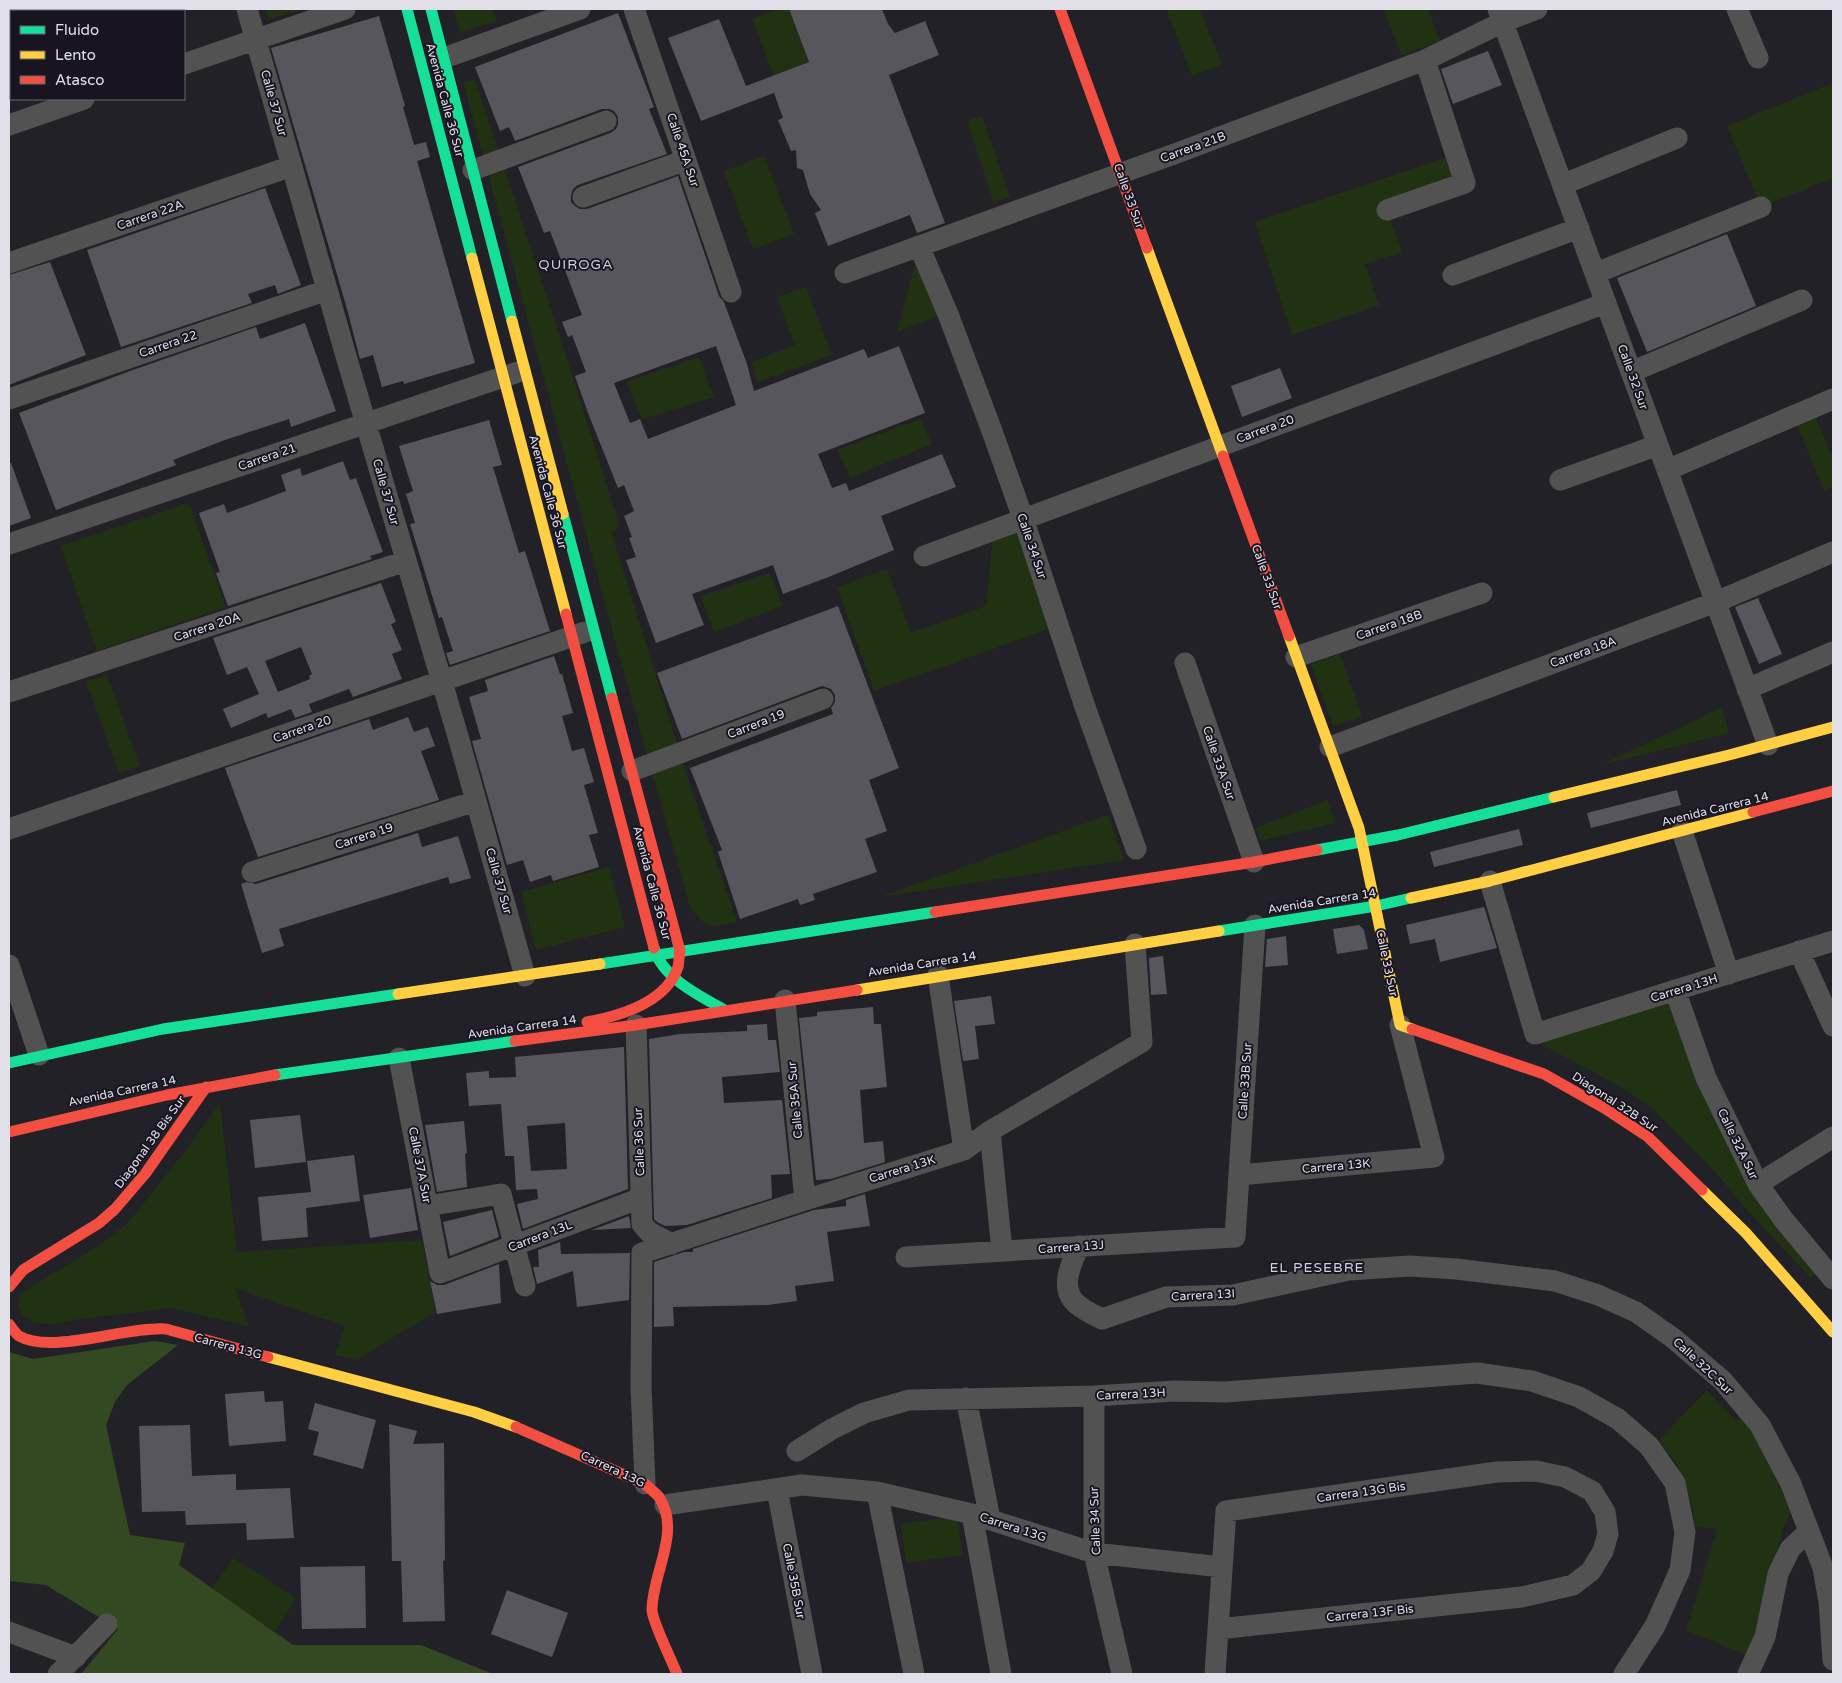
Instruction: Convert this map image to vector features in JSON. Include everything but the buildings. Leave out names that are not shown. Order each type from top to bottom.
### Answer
[{"type":"main road","name":"Avenida Calle 36 Sur","points":[[407,9],[656,955],[673,977],[692,992],[725,1010]]},
{"type":"main road","name":"Avenida Calle 36 Sur","points":[[399,1058],[467,1041],[611,1018],[636,1008],[653,998],[673,977],[677,969],[680,951],[539,424],[431,9]]},
{"type":"main road","name":"Calle 33 Sur","points":[[1060,9],[1360,828],[1400,1025]]},
{"type":"main road","points":[[9,1062],[163,1029],[525,976],[1254,862],[1362,842],[1768,745],[1833,726]]},
{"type":"main road","name":"Avenida Carrera 14","points":[[9,1132],[206,1087],[284,1073],[636,1024],[1376,906],[1490,881],[1833,791]]},
{"type":"main road","name":"Diagonal 32B Sur","points":[[1400,1025],[1544,1074],[1604,1108],[1648,1136],[1746,1233],[1833,1332]]},
{"type":"main road","name":"Diagonal 38 Bis Sur","points":[[11,1282],[38,1259],[99,1223],[115,1209],[145,1174],[206,1087]]},
{"type":"main road","name":"Carrera 13G","points":[[9,1324],[12,1330],[20,1337],[45,1342],[65,1341],[153,1328],[166,1329],[482,1415],[569,1448],[645,1484],[655,1490],[665,1505]]},
{"type":"main road","points":[[665,1505],[667,1538],[652,1611],[677,1674]]},
{"type":"street","name":"Calle 37 Sur","points":[[247,9],[365,424],[442,681],[525,976]]},
{"type":"street","points":[[185,64],[345,9]]},
{"type":"street","points":[[444,58],[580,9]]},
{"type":"street","name":"Calle 45A Sur","points":[[634,9],[731,292]]},
{"type":"street","name":"Carrera 21B","points":[[845,273],[1121,174],[1425,60],[1501,16],[1537,9]]},
{"type":"street","points":[[1737,9],[1758,58]]},
{"type":"street","name":"Calle 32 Sur","points":[[1501,16],[1768,745]]},
{"type":"street","points":[[1387,210],[1465,183],[1425,60]]},
{"type":"street","points":[[9,125],[81,100]]},
{"type":"street","points":[[474,170],[606,121]]},
{"type":"street","points":[[1564,184],[1677,138]]},
{"type":"street","points":[[583,198],[686,160]]},
{"type":"street","name":"Carrera 22A","points":[[9,263],[292,166]]},
{"type":"street","points":[[1596,273],[1761,207]]},
{"type":"street","points":[[1453,275],[1579,228]]},
{"type":"street","name":"Calle 34 Sur","points":[[919,246],[948,314],[1023,518],[1084,704],[1136,849]]},
{"type":"street","name":"Carrera 22","points":[[9,399],[327,290]]},
{"type":"street","points":[[1631,372],[1802,300]]},
{"type":"street","name":"Carrera 20","points":[[924,556],[1606,303]]},
{"type":"street","name":"Carrera 21","points":[[9,544],[526,369]]},
{"type":"street","points":[[1667,470],[1833,399]]},
{"type":"street","points":[[1560,480],[1658,445]]},
{"type":"street","name":"Carrera 18A","points":[[1330,747],[1716,602],[1833,552]]},
{"type":"street","name":"Carrera 20A","points":[[9,692],[406,561]]},
{"type":"street","name":"Carrera 18B","points":[[1296,657],[1482,593]]},
{"type":"street","name":"Carrera 20","points":[[9,828],[595,629]]},
{"type":"street","points":[[1746,689],[1833,652]]},
{"type":"street","name":"Calle 33A Sur","points":[[1185,663],[1254,862]]},
{"type":"street","name":"Carrera 19","points":[[632,771],[823,699]]},
{"type":"street","name":"Carrera 19","points":[[252,872],[476,800]]},
{"type":"street","points":[[1682,831],[1729,974]]},
{"type":"street","name":"Carrera 13H","points":[[1490,881],[1535,1034],[1833,941]]},
{"type":"street","name":"Calle 33B Sur","points":[[1235,1237],[1255,925]]},
{"type":"street","name":"Carrera 13K","points":[[645,1484],[641,1386],[642,1253],[964,1150],[990,1131],[1142,1042],[1135,944]]},
{"type":"street","points":[[1799,951],[1833,1026]]},
{"type":"street","points":[[9,965],[16,1010],[39,1055]]},
{"type":"street","points":[[938,975],[964,1150]]},
{"type":"street","name":"Calle 32A Sur","points":[[1675,990],[1706,1078],[1758,1184],[1783,1219],[1833,1279]]},
{"type":"street","name":"Calle 35A Sur","points":[[785,1000],[804,1200]]},
{"type":"street","name":"Calle 36 Sur","points":[[636,1024],[642,1224],[654,1235],[672,1244]]},
{"type":"street","name":"Calle 33 Sur","points":[[1400,1025],[1434,1157]]},
{"type":"street","name":"Calle 37A Sur","points":[[399,1058],[440,1273]]},
{"type":"street","points":[[990,1131],[1002,1251]]},
{"type":"street","points":[[1758,1184],[1833,1138]]},
{"type":"street","name":"Carrera 13K","points":[[1239,1175],[1434,1157]]},
{"type":"street","points":[[427,1206],[501,1194],[526,1286]]},
{"type":"street","name":"Carrera 13L","points":[[440,1273],[641,1198]]},
{"type":"street","name":"Carrera 13J","points":[[906,1257],[1235,1237]]},
{"type":"street","name":"Carrera 13I","points":[[1079,1246],[1068,1270],[1067,1290],[1076,1305],[1102,1319],[1166,1297],[1233,1295],[1349,1270],[1410,1266],[1456,1269]]},
{"type":"street","name":"Calle 32C Sur","points":[[1456,1269],[1555,1281],[1598,1294],[1636,1312],[1673,1338],[1723,1381],[1760,1425],[1791,1484],[1823,1568],[1829,1602],[1833,1660]]},
{"type":"street","name":"Carrera 13H","points":[[797,1451],[832,1429],[864,1413],[909,1400],[1225,1392],[1477,1373],[1532,1381],[1579,1397],[1618,1419],[1649,1446],[1674,1483],[1685,1532],[1680,1570],[1655,1626],[1624,1674]]},
{"type":"street","name":"Calle 34 Sur","points":[[1094,1396],[1094,1553],[1122,1674]]},
{"type":"street","points":[[966,1398],[1001,1674]]},
{"type":"street","name":"Carrera 13G Bis","points":[[1222,1567],[1226,1511],[1496,1472],[1536,1471],[1565,1476],[1592,1491],[1605,1512],[1608,1534],[1602,1551],[1591,1571],[1574,1585],[1522,1597]]},
{"type":"street","name":"Carrera 13G","points":[[665,1505],[802,1485],[877,1492],[981,1516],[1094,1553],[1222,1567]]},
{"type":"street","name":"Calle 35B Sur","points":[[777,1489],[812,1674]]},
{"type":"street","points":[[877,1492],[914,1674]]},
{"type":"street","points":[[1748,1674],[1765,1637],[1778,1574],[1790,1549],[1809,1531]]},
{"type":"street","points":[[1215,1674],[1222,1567]]},
{"type":"street","name":"Carrera 13F Bis","points":[[1218,1629],[1522,1597]]},
{"type":"street","points":[[58,1674],[107,1624]]},
{"type":"street","points":[[9,1632],[76,1657]]},
{"type":"green space","points":[[13,9],[64,10],[14,10]]},
{"type":"green space","points":[[265,9],[303,9],[268,20]]},
{"type":"green space","points":[[453,9],[492,9],[497,21],[460,32]]},
{"type":"green space","points":[[779,9],[788,9],[809,63],[774,76],[752,19]]},
{"type":"green space","points":[[1166,9],[1200,9],[1222,65],[1192,76]]},
{"type":"green space","points":[[1384,9],[1428,9],[1440,41],[1401,55]]},
{"type":"green space","points":[[475,80],[553,315],[620,527],[611,531],[688,779],[737,922],[715,926],[710,925],[701,920],[690,907],[463,82]]},
{"type":"green space","points":[[1833,83],[1833,178],[1761,207],[1727,126]]},
{"type":"green space","points":[[982,116],[1010,197],[994,203],[967,121]]},
{"type":"green space","points":[[1456,154],[1465,183],[1387,210],[1402,252],[1365,264],[1379,305],[1292,335],[1255,222]]},
{"type":"green space","points":[[764,156],[794,234],[753,249],[724,171]]},
{"type":"green space","points":[[917,256],[939,316],[897,332],[900,321]]},
{"type":"green space","points":[[806,287],[832,355],[757,382],[752,362],[795,345],[777,297]]},
{"type":"green space","points":[[699,357],[714,397],[642,419],[626,382]]},
{"type":"green space","points":[[1816,417],[1833,459],[1833,487],[1824,491],[1797,425]]},
{"type":"green space","points":[[920,419],[932,444],[850,478],[837,450]]},
{"type":"green space","points":[[189,503],[226,607],[97,651],[61,546]]},
{"type":"green space","points":[[1020,528],[1055,627],[874,691],[837,587],[887,569],[911,633],[986,606],[993,537]]},
{"type":"green space","points":[[770,573],[783,606],[714,632],[701,596]]},
{"type":"green space","points":[[1340,654],[1362,716],[1333,726],[1311,664]]},
{"type":"green space","points":[[107,675],[140,766],[119,773],[86,681]]},
{"type":"green space","points":[[1722,707],[1729,733],[1601,765]]},
{"type":"green space","points":[[1328,800],[1335,823],[1260,841],[1256,828]]},
{"type":"green space","points":[[1108,815],[1124,860],[880,897]]},
{"type":"green space","points":[[609,867],[625,927],[536,950],[521,892]]},
{"type":"green space","points":[[1670,1002],[1817,1273],[1811,1278],[1744,1207],[1718,1175],[1655,1111],[1620,1086],[1535,1041]]},
{"type":"green space","points":[[220,1103],[237,1252],[422,1240],[435,1312],[356,1360],[335,1355],[345,1326],[235,1288],[249,1326],[171,1308],[79,1319],[54,1324],[34,1323],[22,1315],[18,1306],[20,1295],[99,1246],[128,1223]]},
{"type":"green space","points":[[155,1341],[178,1345],[127,1385],[115,1402],[106,1425],[130,1535],[185,1543],[179,1565],[293,1645],[421,1645],[493,1674],[81,1674],[118,1629],[46,1585],[9,1581],[9,1352],[33,1359]]},
{"type":"green space","points":[[1707,1390],[1736,1421],[1744,1415],[1791,1509],[1783,1529],[1761,1619],[1748,1655],[1686,1631],[1717,1529],[1695,1526],[1692,1503],[1675,1461],[1658,1441]]},
{"type":"green space","points":[[957,1516],[963,1555],[906,1563],[901,1524]]},
{"type":"green space","points":[[233,1558],[296,1598],[275,1631],[212,1590]]},
{"type":"traffic: fast","points":[[407,9],[472,258]]},
{"type":"traffic: fast","points":[[431,9],[512,321]]},
{"type":"traffic: fast","points":[[563,514],[612,698]]},
{"type":"traffic: fast","points":[[1317,850],[1398,835],[1554,797]]},
{"type":"traffic: fast","points":[[1219,931],[1376,906],[1411,898]]},
{"type":"traffic: fast","points":[[600,964],[935,912]]},
{"type":"traffic: fast","points":[[654,948],[658,959],[673,977],[725,1010]]},
{"type":"traffic: fast","points":[[9,1063],[163,1029],[398,994]]},
{"type":"traffic: fast","points":[[275,1075],[515,1041]]},
{"type":"traffic: slow","points":[[1147,248],[1223,456]]},
{"type":"traffic: slow","points":[[472,258],[566,614]]},
{"type":"traffic: slow","points":[[512,321],[563,514]]},
{"type":"traffic: slow","points":[[1289,636],[1359,828],[1400,1025],[1412,1029]]},
{"type":"traffic: slow","points":[[1554,797],[1729,755],[1833,727]]},
{"type":"traffic: slow","points":[[1411,898],[1490,881],[1753,812]]},
{"type":"traffic: slow","points":[[857,990],[1219,931]]},
{"type":"traffic: slow","points":[[398,994],[600,964]]},
{"type":"traffic: slow","points":[[1702,1190],[1746,1233],[1833,1332]]},
{"type":"traffic: slow","points":[[268,1357],[474,1412],[516,1427]]},
{"type":"traffic: jam","points":[[1060,9],[1147,248]]},
{"type":"traffic: jam","points":[[1223,456],[1289,636]]},
{"type":"traffic: jam","points":[[566,614],[654,948]]},
{"type":"traffic: jam","points":[[587,1022],[613,1016],[653,999],[672,979],[678,967],[680,951],[612,698]]},
{"type":"traffic: jam","points":[[1753,812],[1833,791]]},
{"type":"traffic: jam","points":[[935,912],[1254,862],[1317,850]]},
{"type":"traffic: jam","points":[[515,1041],[636,1025],[857,990]]},
{"type":"traffic: jam","points":[[1412,1029],[1544,1074],[1604,1108],[1648,1137],[1702,1190]]},
{"type":"traffic: jam","points":[[9,1132],[167,1095],[275,1075]]},
{"type":"traffic: jam","points":[[9,1287],[23,1270],[99,1223],[115,1209],[145,1174],[206,1087]]},
{"type":"traffic: jam","points":[[9,1324],[19,1336],[33,1341],[50,1342],[70,1341],[131,1331],[166,1329],[268,1357]]},
{"type":"traffic: jam","points":[[516,1427],[645,1484],[659,1497],[665,1510],[668,1524],[667,1538],[653,1596],[652,1610],[677,1674]]},
{"type":"district","name":"QUIROGA","points":[[576,264]]},
{"type":"district","name":"EL PESEBRE","points":[[1317,1267]]}]
